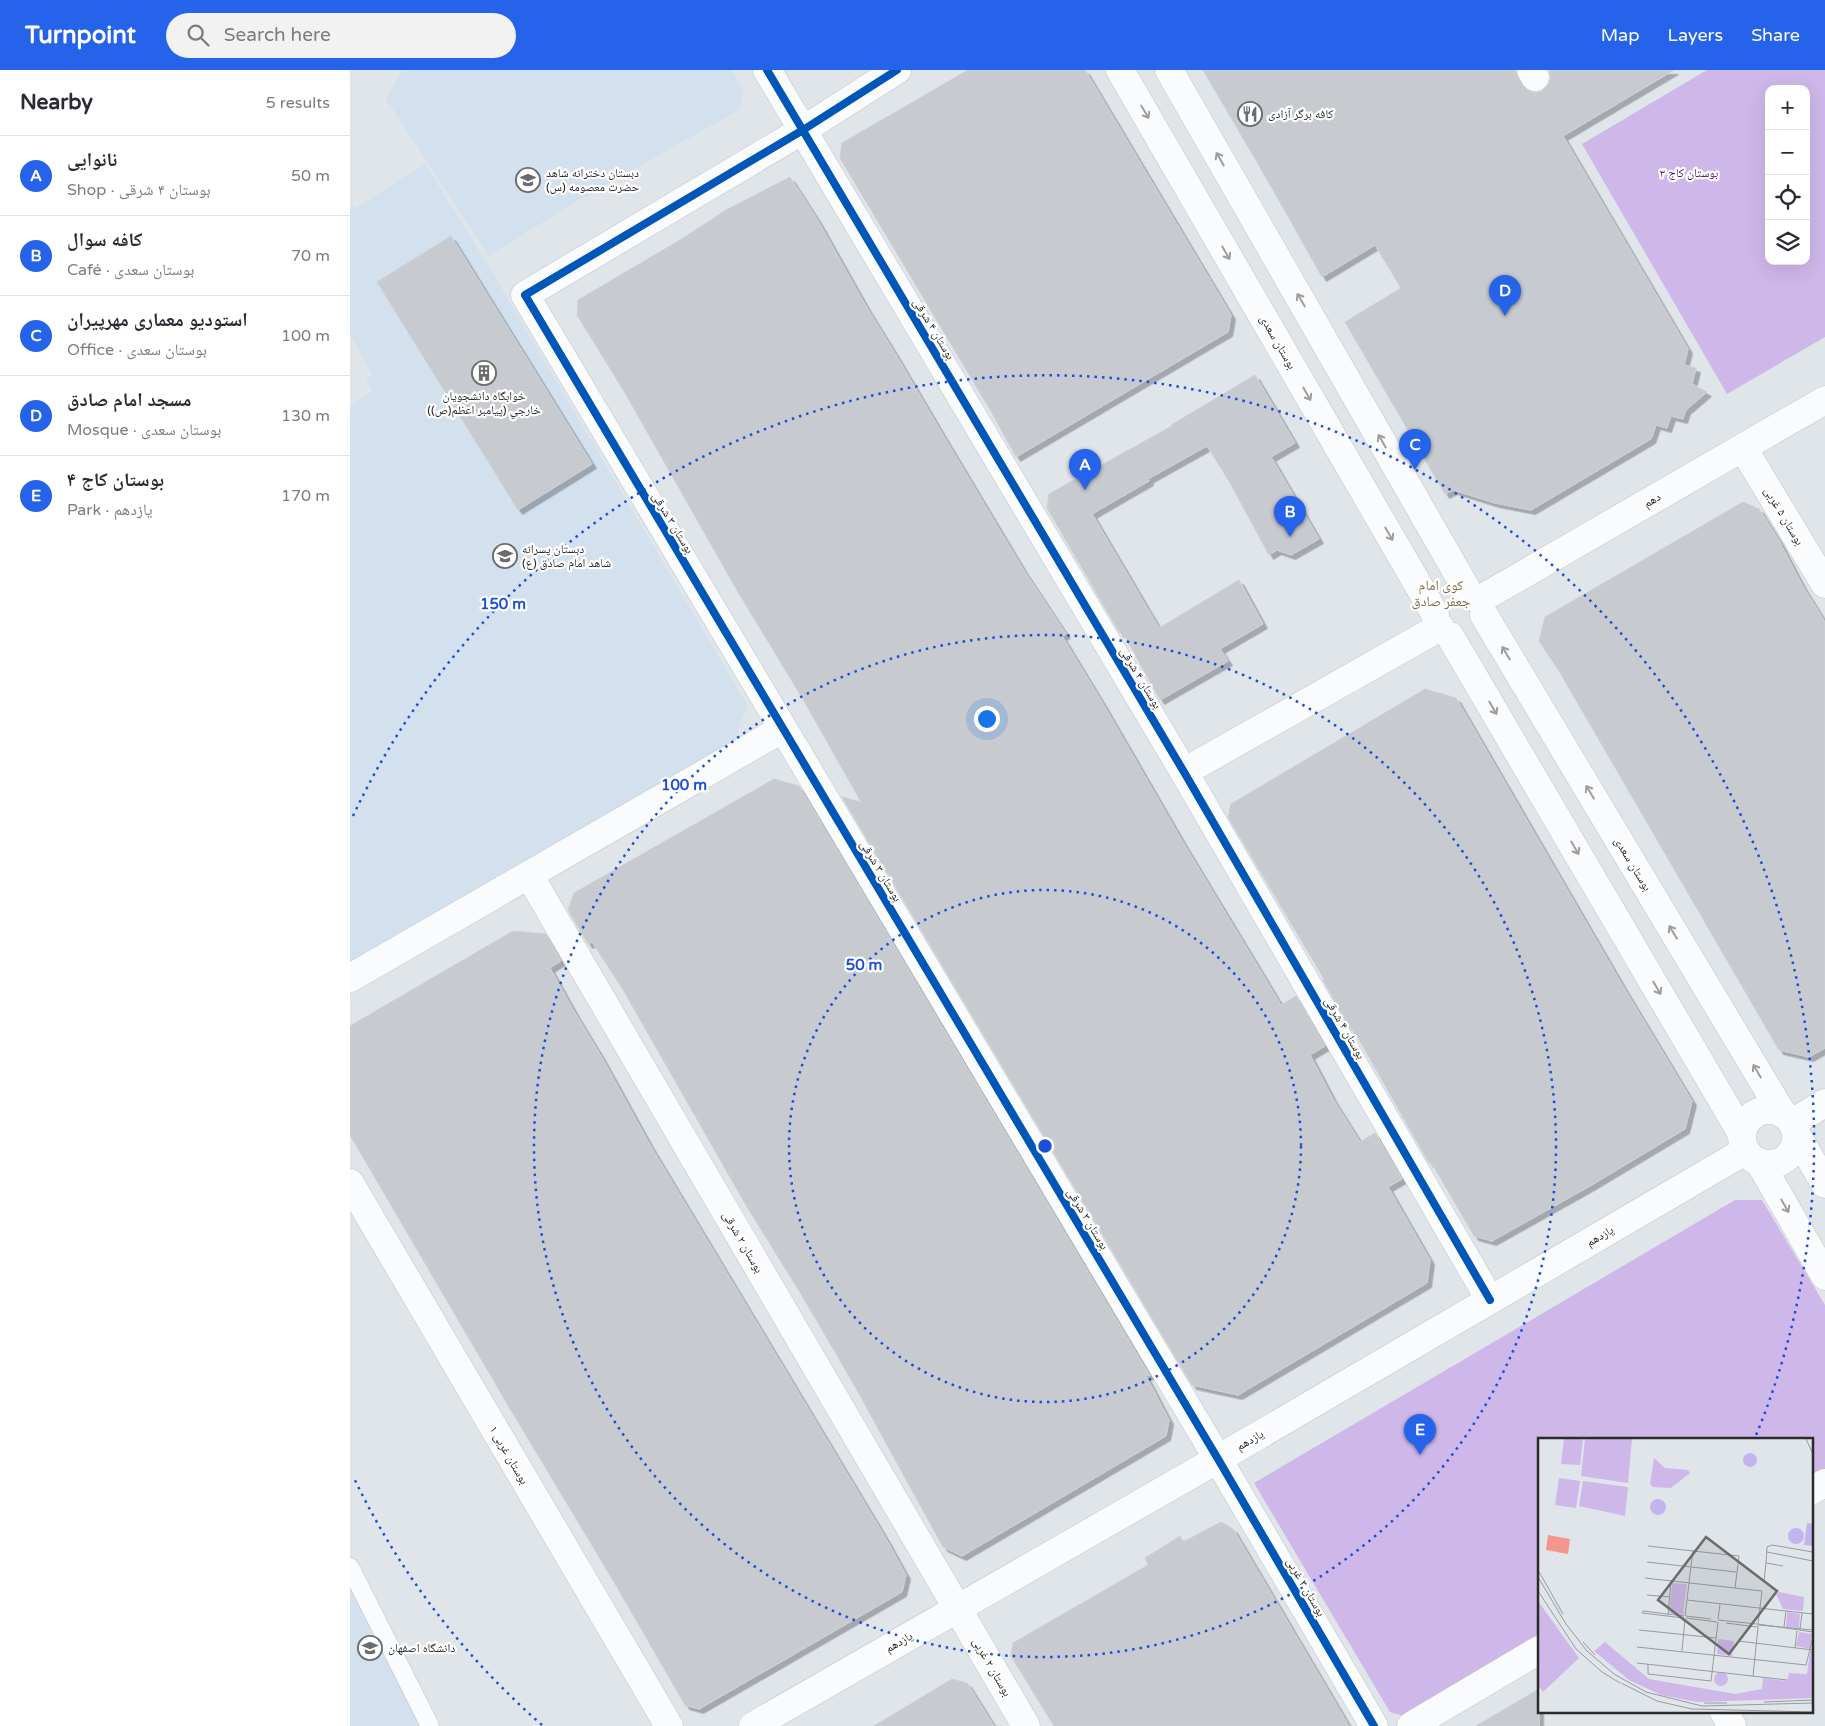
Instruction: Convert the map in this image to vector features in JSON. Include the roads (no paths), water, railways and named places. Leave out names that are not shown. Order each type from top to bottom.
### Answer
[{"type":"street","name":"بوستان ۴ شرقی","points":[[767,70],[1184,772],[1490,1300]]},
{"type":"street","points":[[803,130],[897,70]]},
{"type":"street","name":"بوستان سعدی","points":[[1120,70],[1442,625],[1825,1276]]},
{"type":"street","name":"بوستان سعدی","points":[[1169,70],[1477,602],[1805,1117],[1825,1184]]},
{"type":"street","name":"بوستان ۳ شرقی","points":[[803,130],[525,295],[1218,1459]]},
{"type":"street","name":"دهم","points":[[1477,602],[1825,400]]},
{"type":"street","name":"بوستان ۵ غربی","points":[[1743,448],[1825,584]]},
{"type":"street","points":[[1460,588],[1477,602],[1478,629],[1472,634],[1458,638],[1442,625],[1439,599],[1445,594],[1460,588]]},
{"type":"street","points":[[1184,772],[1442,625]]},
{"type":"street","points":[[350,978],[782,729]]},
{"type":"street","name":"بوستان ۲ شرقی","points":[[528,875],[957,1609]]},
{"type":"street","points":[[1765,1110],[1805,1117],[1792,1152],[1786,1159],[1778,1163],[1749,1149],[1744,1125],[1756,1113],[1765,1110]]},
{"type":"street","name":"یازدهم","points":[[753,1726],[1218,1459],[1749,1149]]},
{"type":"street","name":"بوستان غربی ۱","points":[[350,1183],[668,1726]]},
{"type":"street","name":"بوستان ۳ غربی","points":[[1218,1459],[1374,1726]]},
{"type":"street","points":[[1812,1490],[1825,1483]]},
{"type":"street","name":"بوستان ۲ غربی","points":[[957,1609],[1026,1726]]},
{"type":"street","points":[[1412,1726],[1538,1651]]},
{"type":"street","points":[[1725,1714],[1732,1726]]},
{"type":"lane","points":[[350,1567],[430,1726]]},
{"type":"place","name":"کافه برگر آزادی","points":[[1250,114]]},
{"type":"place","name":"دبستان دخترانه شاهد حضرت معصومه (س)","points":[[528,180]]},
{"type":"place","name":"مسجد امام صادق","points":[[1505,316]]},
{"type":"place","name":"خوابگاه دانشجويان خارجي (پيامبر اعظم(ص))","points":[[484,373]]},
{"type":"place","name":"استودیو معماری مهرپیران","points":[[1415,470]]},
{"type":"place","name":"نانوایی","points":[[1085,490]]},
{"type":"place","name":"کافه سوال","points":[[1290,537]]},
{"type":"place","name":"دبستان پسرانه شاهد امام صادق (ع)","points":[[505,556]]},
{"type":"place","name":"بوستان کاج ۴","points":[[1420,1455]]},
{"type":"place","name":"دانشگاه اصفهان","points":[[370,1648]]},
{"type":"district","name":"کوی امام جعفر صادق","points":[[1441,594]]},
{"type":"park label","name":"بوستان کاج ۳","points":[[1689,173]]}]
